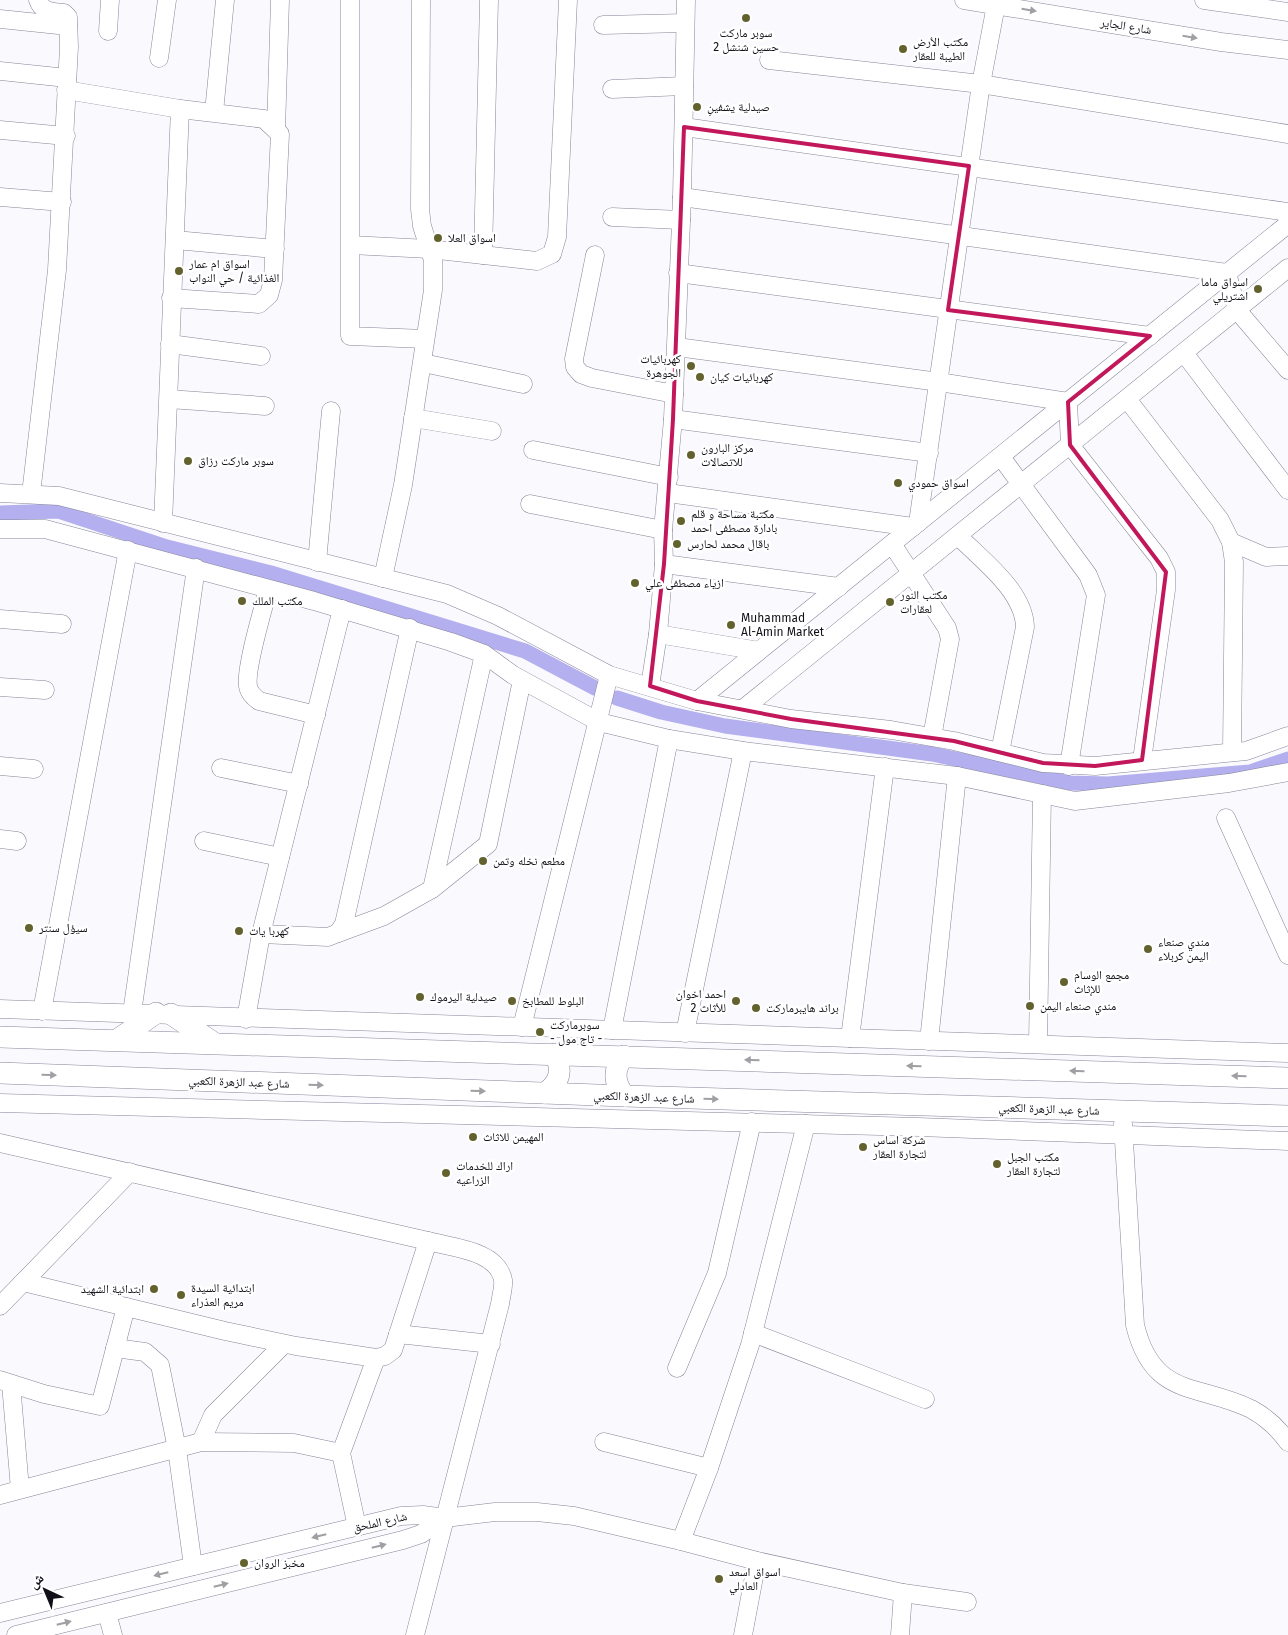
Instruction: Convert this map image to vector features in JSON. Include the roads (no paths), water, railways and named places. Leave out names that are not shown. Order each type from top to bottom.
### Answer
[{"type":"main road","points":[[117,1040],[164,1014],[214,1043]]},
{"type":"main road","points":[[0,1036],[1288,1078]]},
{"type":"main road","points":[[545,1093],[556,1083],[559,1076],[560,1068],[555,1054]]},
{"type":"main road","points":[[624,1056],[619,1062],[615,1076],[620,1090],[625,1096]]},
{"type":"main road","name":"شارع عبد الزهرة الكعبي","points":[[0,1074],[625,1096],[1288,1116]]},
{"type":"street","points":[[31,494],[57,270],[66,136],[68,26],[68,17],[64,13],[47,11],[41,8],[38,0]]},
{"type":"street","points":[[108,31],[110,0]]},
{"type":"street","points":[[159,58],[167,0]]},
{"type":"street","points":[[214,112],[225,0]]},
{"type":"street","points":[[276,130],[280,0]]},
{"type":"street","points":[[350,0],[350,336],[425,339]]},
{"type":"street","points":[[384,578],[403,484],[433,290],[433,260],[420,209],[421,0]]},
{"type":"street","points":[[482,255],[489,0]]},
{"type":"street","points":[[351,245],[429,249],[537,261],[552,254],[556,246],[568,0]]},
{"type":"street","points":[[650,686],[658,634],[664,564],[664,530],[669,485],[677,347],[686,0]]},
{"type":"street","name":"شارع الجاير","points":[[964,0],[1221,42],[1288,50]]},
{"type":"street","points":[[1204,0],[1229,2],[1288,12]]},
{"type":"street","points":[[916,525],[929,453],[980,84],[996,5]]},
{"type":"street","points":[[0,19],[68,26]]},
{"type":"street","points":[[603,25],[685,23]]},
{"type":"street","points":[[769,60],[980,84],[1288,134]]},
{"type":"street","points":[[0,70],[180,109],[264,119],[280,134],[273,280],[269,295],[259,304],[171,298]]},
{"type":"street","points":[[612,89],[684,86]]},
{"type":"street","points":[[163,523],[180,109]]},
{"type":"street","points":[[684,128],[969,166],[1288,212]]},
{"type":"street","points":[[0,130],[66,136]]},
{"type":"street","points":[[0,196],[62,202]]},
{"type":"street","points":[[682,197],[1227,273]]},
{"type":"street","points":[[612,217],[681,220]]},
{"type":"street","points":[[697,700],[759,652],[1288,224]]},
{"type":"street","points":[[175,240],[274,249]]},
{"type":"street","points":[[595,255],[574,359],[575,368],[581,374],[592,378],[674,394]]},
{"type":"street","points":[[743,709],[1288,268]]},
{"type":"street","points":[[678,273],[1150,336]]},
{"type":"street","points":[[1227,273],[1237,310],[1288,370]]},
{"type":"street","points":[[170,344],[261,356]]},
{"type":"street","points":[[677,347],[938,382],[1068,402]]},
{"type":"street","points":[[1184,353],[1288,490]]},
{"type":"street","points":[[423,363],[523,384]]},
{"type":"street","points":[[169,398],[265,406]]},
{"type":"street","points":[[1127,399],[1220,520],[1231,542],[1234,562],[1232,752]]},
{"type":"street","points":[[1068,402],[1070,445],[1159,558],[1166,572],[1166,590],[1142,760]]},
{"type":"street","points":[[317,562],[331,412]]},
{"type":"street","points":[[413,418],[492,431]]},
{"type":"street","points":[[673,419],[929,453]]},
{"type":"street","points":[[533,450],[669,485],[916,525]]},
{"type":"street","points":[[1000,457],[1088,575],[1096,595],[1069,766]]},
{"type":"street","points":[[0,493],[58,496],[447,594],[498,616],[609,675],[697,700],[792,719],[891,730],[932,737],[1043,763],[1069,766],[1095,766],[1246,751],[1288,736]]},
{"type":"street","points":[[530,504],[664,530]]},
{"type":"street","points":[[0,529],[45,529],[196,568],[268,590],[410,628],[484,654],[522,680],[599,722],[669,740],[743,751],[957,776],[1075,801],[1229,783],[1288,772]]},
{"type":"street","points":[[958,536],[1010,590],[1020,603],[1025,615],[1026,627],[1000,752]]},
{"type":"street","points":[[1231,542],[1266,557],[1288,556]]},
{"type":"street","points":[[892,544],[946,628],[950,639],[932,737]]},
{"type":"street","points":[[42,1011],[128,550]]},
{"type":"street","points":[[664,564],[839,587]]},
{"type":"street","points":[[132,1013],[196,568]]},
{"type":"street","points":[[268,590],[249,669],[248,687],[252,695],[259,701],[316,715]]},
{"type":"street","points":[[246,1019],[262,934],[342,609]]},
{"type":"street","points":[[0,619],[62,624]]},
{"type":"street","points":[[338,933],[344,924],[410,628]]},
{"type":"street","points":[[658,634],[759,652]]},
{"type":"street","points":[[432,888],[484,654]]},
{"type":"street","points":[[522,1027],[599,722],[609,675]]},
{"type":"street","points":[[262,934],[328,937],[384,916],[432,888],[488,844],[522,680]]},
{"type":"street","points":[[0,687],[45,690]]},
{"type":"street","points":[[612,1030],[669,740]]},
{"type":"street","points":[[685,1032],[743,751]]},
{"type":"street","points":[[0,766],[34,769]]},
{"type":"street","points":[[221,768],[299,784]]},
{"type":"street","points":[[850,1038],[885,768]]},
{"type":"street","points":[[929,1042],[957,776]]},
{"type":"street","points":[[1038,1044],[1042,794]]},
{"type":"street","points":[[1226,818],[1288,955]]},
{"type":"street","points":[[204,842],[280,858]]},
{"type":"street","points":[[0,1009],[164,1014],[246,1019],[1288,1053]]},
{"type":"street","points":[[0,1103],[752,1122],[1288,1141]]},
{"type":"street","points":[[1122,1111],[1135,1325],[1142,1348],[1155,1367],[1173,1382],[1194,1392],[1251,1409],[1272,1424],[1288,1442]]},
{"type":"street","points":[[677,1368],[717,1273],[752,1122]]},
{"type":"street","points":[[681,1541],[709,1468],[753,1333],[806,1124]]},
{"type":"street","points":[[0,1143],[428,1241],[485,1256],[496,1263],[504,1282],[491,1344],[415,1635]]},
{"type":"street","points":[[0,1306],[130,1172]]},
{"type":"street","points":[[23,1282],[284,1344],[376,1358],[385,1356],[393,1350],[428,1241]]},
{"type":"street","points":[[20,1489],[5,1382],[100,1406],[126,1307]]},
{"type":"street","points":[[753,1333],[925,1399]]},
{"type":"street","points":[[398,1334],[491,1344]]},
{"type":"street","points":[[201,1442],[213,1415],[284,1344]]},
{"type":"street","points":[[115,1348],[145,1352],[160,1365],[177,1449],[193,1566]]},
{"type":"street","points":[[357,1527],[341,1454],[376,1358]]},
{"type":"street","points":[[0,1495],[201,1442],[294,1443],[341,1454]]},
{"type":"street","points":[[604,1442],[709,1468]]},
{"type":"street","points":[[445,1518],[495,1512],[537,1512],[574,1516],[681,1541],[756,1562],[903,1593],[967,1602]]},
{"type":"street","name":"شارع الملحق","points":[[0,1613],[412,1515],[445,1518]]},
{"type":"street","name":"شارع الملحق","points":[[16,1635],[412,1538],[430,1530],[445,1518]]},
{"type":"street","points":[[743,1635],[756,1562]]},
{"type":"street","points":[[900,1635],[903,1593]]},
{"type":"street","points":[[108,1613],[113,1635]]},
{"type":"waterway","points":[[0,513],[58,511],[167,547],[271,573],[525,651],[595,688]]},
{"type":"waterway","points":[[617,698],[661,712],[725,726],[932,754],[1070,783],[1108,784],[1250,772],[1288,759]]},
{"type":"place","name":"سوبر ماركت حسين شنشل 2","points":[[746,18]]},
{"type":"place","name":"مكتب الأرض الطيبة للعقار","points":[[903,49]]},
{"type":"place","name":"صيدلية يشفينِ","points":[[697,107]]},
{"type":"place","name":"اسواق العلا","points":[[438,238]]},
{"type":"place","name":"اسواق ام عمار الغذائية / حي النواب","points":[[179,271]]},
{"type":"place","name":"اسواق ماما اشتريلي","points":[[1258,289]]},
{"type":"place","name":"كهربائيات الجوهرة","points":[[691,366]]},
{"type":"place","name":"كهربائيات كيان","points":[[700,377]]},
{"type":"place","name":"مركز البارون للاتصالات","points":[[691,455]]},
{"type":"place","name":"سوبر ماركت رزاق","points":[[188,461]]},
{"type":"place","name":"اسواق حمودي","points":[[898,483]]},
{"type":"place","name":"مكتبة مساحة و قلم بادارة مصطفى احمد","points":[[681,521]]},
{"type":"place","name":"باقال محمد لحارس","points":[[677,544]]},
{"type":"place","name":"ازياء مصطفى علي","points":[[635,583]]},
{"type":"place","name":"مكتب الملك","points":[[242,601]]},
{"type":"place","name":"مكتب النور لعقارات","points":[[890,602]]},
{"type":"place","name":"Muhammad Al-Amin Market","points":[[731,625]]},
{"type":"place","name":"مطعم نخله وتمن","points":[[483,861]]},
{"type":"place","name":"سيؤل سنتر","points":[[29,928]]},
{"type":"place","name":"كهربا يات","points":[[239,931]]},
{"type":"place","name":"مندي صنعاء اليمن كربلاء","points":[[1148,949]]},
{"type":"place","name":"مجمع الوسام للإثاث","points":[[1064,982]]},
{"type":"place","name":"صيدلية اليرموك","points":[[420,997]]},
{"type":"place","name":"البلوط للمطابخ","points":[[512,1001]]},
{"type":"place","name":"احمد اخوان 2 للأثاث","points":[[736,1001]]},
{"type":"place","name":"مندي صنعاء اليمن","points":[[1030,1006]]},
{"type":"place","name":"براند هايبرماركت","points":[[756,1008]]},
{"type":"place","name":"سوبرماركت - تاج مول -","points":[[540,1032]]},
{"type":"place","name":"المهيمن للاثاث","points":[[473,1137]]},
{"type":"place","name":"شركة اساس لتجارة العقار","points":[[863,1147]]},
{"type":"place","name":"مكتب الجبل لتجارة العقار","points":[[997,1164]]},
{"type":"place","name":"اراك للخدمات الزراعيه","points":[[446,1173]]},
{"type":"place","name":"ابتدائية الشهيد","points":[[154,1289]]},
{"type":"place","name":"ابتدائية السيدة مريم العذراء","points":[[181,1295]]},
{"type":"place","name":"مخبز الروان","points":[[244,1563]]},
{"type":"place","name":"اسواق اسعد العادلي","points":[[719,1579]]}]
